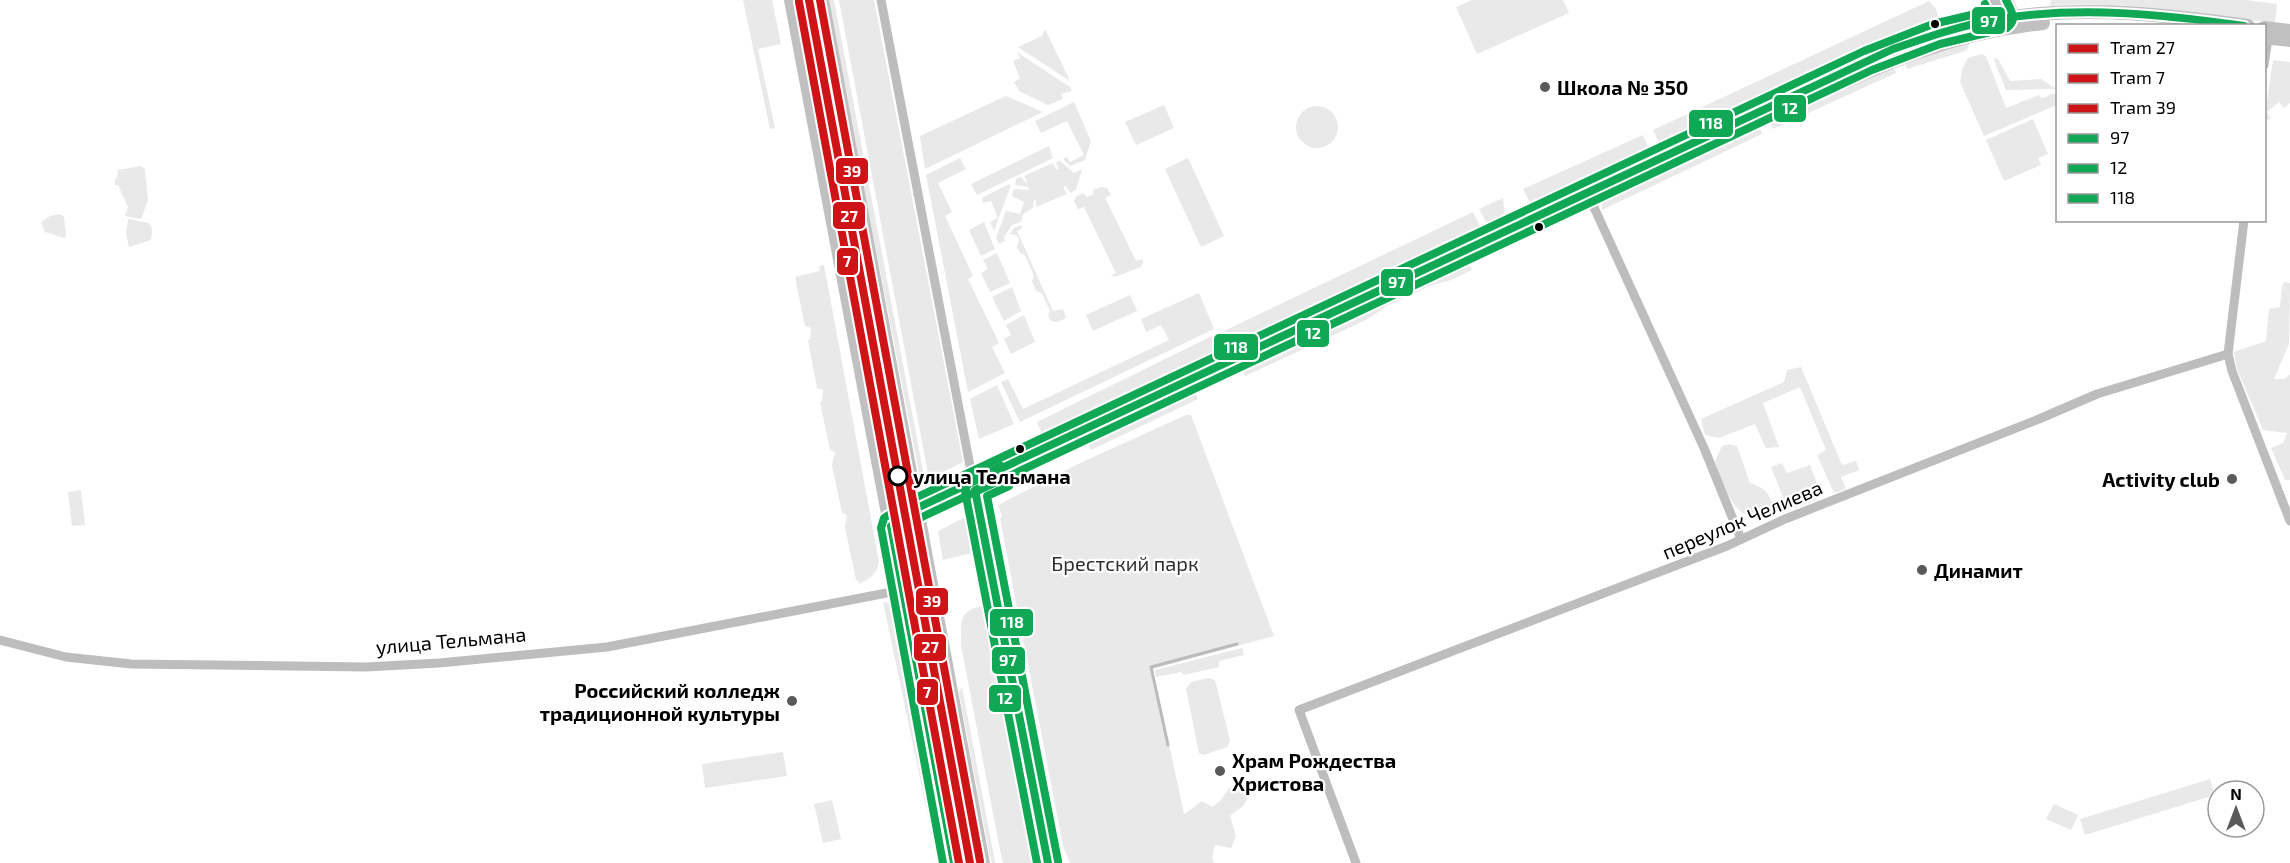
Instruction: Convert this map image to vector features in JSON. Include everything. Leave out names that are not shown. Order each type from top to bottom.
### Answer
[{"type":"street","points":[[791,0],[954,863]]},
{"type":"street","points":[[822,0],[983,863]]},
{"type":"street","points":[[881,0],[1048,863]]},
{"type":"street","points":[[1995,0],[2009,20]]},
{"type":"street","points":[[2006,0],[2009,20]]},
{"type":"street","points":[[891,526],[1589,196],[1868,60],[1938,34],[2009,20],[2080,11],[2125,12],[2230,24]]},
{"type":"street","points":[[2009,20],[2132,21],[2157,24]]},
{"type":"street","points":[[2267,33],[2290,31]]},
{"type":"street","points":[[2267,33],[2290,40]]},
{"type":"street","points":[[2266,49],[2267,33]]},
{"type":"street","points":[[1589,196],[1704,448],[1741,539]]},
{"type":"street","points":[[2244,222],[2228,354],[2232,371],[2290,521]]},
{"type":"street","name":"переулок Челиева","points":[[1356,863],[1299,710],[1646,578],[1785,519],[2039,419],[2071,404],[2228,354]]},
{"type":"street","name":"улица Тельмана","points":[[0,640],[66,657],[131,664],[366,667],[439,663],[607,647],[902,590]]},
{"type":"green space","points":[[743,0],[772,0],[781,44],[758,49],[775,128],[770,129]]},
{"type":"green space","points":[[828,0],[834,0],[925,481],[921,483]]},
{"type":"green space","points":[[839,0],[874,0],[963,462],[929,479]]},
{"type":"green space","points":[[1472,0],[1563,0],[1569,13],[1477,54],[1456,7]]},
{"type":"green space","points":[[2051,0],[2246,0],[2277,4],[2275,23],[2135,6],[2050,6]]},
{"type":"green space","points":[[1929,1],[1936,9],[1939,19],[1923,23],[1923,28],[1874,46],[1662,149],[1653,130]]},
{"type":"green space","points":[[1045,29],[1070,81],[1018,47],[1042,36]]},
{"type":"green space","points":[[1970,41],[1965,51],[1907,69],[1904,61]]},
{"type":"green space","points":[[1017,52],[1070,87],[1072,91],[1061,94],[1063,99],[1048,105],[1019,91],[1014,82],[1020,78],[1013,61],[1020,58]]},
{"type":"green space","points":[[1981,54],[1986,56],[2006,108],[2039,95],[2042,98],[2049,94],[2056,94],[2056,105],[1984,136],[1960,82],[1963,67],[1968,58]]},
{"type":"green space","points":[[1993,58],[1998,59],[2010,81],[2041,79],[2056,89],[2006,90]]},
{"type":"green space","points":[[2273,60],[2290,62],[2290,103],[2284,108],[2279,102],[2267,112],[2271,119],[2266,120]]},
{"type":"green space","points":[[1893,66],[1896,73],[1773,129],[1769,122]]},
{"type":"green space","points":[[1006,96],[1043,112],[925,169],[920,136]]},
{"type":"green space","points":[[1074,102],[1091,141],[1085,160],[1070,166],[1063,159],[1067,157],[1070,162],[1084,155],[1067,121],[1041,133],[1035,121]]},
{"type":"green space","points":[[1164,105],[1174,128],[1136,145],[1125,122]]},
{"type":"green space","points":[[1317,106],[1325,107],[1332,112],[1337,119],[1337,135],[1332,142],[1325,147],[1317,148],[1309,147],[1302,142],[1297,135],[1296,127],[1297,119],[1302,112],[1309,107]]},
{"type":"green space","points":[[2033,119],[2048,154],[2038,158],[2041,165],[2004,181],[1986,140]]},
{"type":"green space","points":[[1759,126],[1762,134],[1602,210],[1602,200]]},
{"type":"green space","points":[[1643,135],[1651,154],[1533,209],[1523,189]]},
{"type":"green space","points":[[1049,146],[1053,158],[977,195],[971,184]]},
{"type":"green space","points":[[960,158],[966,169],[938,183],[952,212],[945,216],[973,276],[968,279],[999,343],[992,347],[1005,373],[968,392],[926,175]]},
{"type":"green space","points":[[1188,158],[1224,236],[1201,247],[1165,169]]},
{"type":"green space","points":[[1060,161],[1074,173],[1082,169],[1076,190],[1070,193],[1065,185],[1067,194],[1036,207],[1036,200],[1034,200],[1033,208],[1023,214],[1021,222],[1012,225],[1004,237],[1005,241],[999,244],[996,238],[1006,211],[1020,214],[1024,202],[1012,196],[1014,189],[1029,190],[1028,187],[1015,185],[1016,179],[1021,177],[1026,183],[1024,176],[1053,163],[1059,170],[1056,162]]},
{"type":"green space","points":[[141,166],[145,170],[148,200],[141,219],[125,216],[128,207],[118,185],[115,185],[115,179],[118,170]]},
{"type":"green space","points":[[1011,185],[994,231],[990,222],[998,218],[991,201],[983,203],[982,198]]},
{"type":"green space","points":[[1101,187],[1107,188],[1111,195],[1105,198],[1136,261],[1142,259],[1143,263],[1141,267],[1115,277],[1111,275],[1116,273],[1084,207],[1078,209],[1074,201],[1077,196],[1083,193],[1087,197],[1094,194],[1093,190]]},
{"type":"green space","points":[[1503,198],[1505,216],[1487,224],[1479,209]]},
{"type":"green space","points":[[1473,212],[1482,230],[1474,234],[1475,237],[1233,350],[1224,331]]},
{"type":"green space","points":[[60,214],[64,217],[66,236],[64,238],[45,232],[41,222],[50,216]]},
{"type":"green space","points":[[128,219],[149,223],[152,229],[151,240],[129,247],[126,234]]},
{"type":"green space","points":[[984,222],[995,249],[981,256],[969,230]]},
{"type":"green space","points":[[1021,225],[1022,228],[1017,231],[1053,311],[1063,309],[1066,318],[1058,322],[1051,321],[1048,315],[1050,311],[1042,293],[1036,291],[1032,281],[1034,276],[1025,255],[1020,253],[1017,247],[1019,239],[1016,235],[1010,234],[1014,228]]},
{"type":"green space","points":[[997,253],[1010,283],[990,292],[981,273],[988,269],[983,260]]},
{"type":"green space","points":[[1469,263],[1472,270],[1451,280],[1432,285],[1387,306],[1366,320],[1245,376],[1242,370]]},
{"type":"green space","points":[[824,265],[879,562],[872,576],[859,584],[856,580],[845,527],[847,515],[842,513],[832,465],[835,452],[830,450],[820,402],[823,390],[817,388],[808,340],[811,328],[805,326],[795,277],[820,271],[819,266]]},
{"type":"green space","points":[[2284,282],[2290,283],[2289,344],[2274,379],[2285,379],[2290,374],[2290,480],[2285,480],[2271,448],[2283,443],[2287,433],[2263,430],[2237,369],[2234,352],[2266,341],[2269,309],[2280,307]]},
{"type":"green space","points":[[1012,287],[1021,311],[1004,321],[992,297]]},
{"type":"green space","points":[[1199,293],[1214,329],[1020,422],[1001,382],[1008,379],[1023,409],[1169,340],[1161,325],[1146,332],[1141,319]]},
{"type":"green space","points":[[1130,295],[1137,311],[1093,331],[1086,315]]},
{"type":"green space","points":[[1024,315],[1035,342],[1011,354],[1004,339],[1011,335],[1006,325]]},
{"type":"green space","points":[[1216,334],[1224,354],[1044,439],[1037,422]]},
{"type":"green space","points":[[1801,367],[1842,465],[1856,461],[1859,470],[1841,477],[1846,489],[1834,493],[1817,455],[1826,450],[1800,387],[1763,403],[1779,447],[1766,448],[1755,424],[1719,438],[1705,435],[1701,419],[1784,382],[1787,370]]},
{"type":"green space","points":[[997,385],[1014,424],[979,439],[970,399]]},
{"type":"green space","points":[[1195,393],[1198,399],[1091,450],[1088,444]]},
{"type":"green space","name":"Брестский парк","points":[[1186,415],[1191,415],[1274,636],[1153,669],[1184,814],[1202,801],[1212,807],[1220,801],[1229,788],[1244,781],[1250,793],[1244,805],[1230,816],[1236,836],[1231,848],[1215,845],[1212,857],[1214,863],[1070,863],[1063,846],[1000,519],[1002,516],[998,505],[1078,464]]},
{"type":"green space","points":[[1730,444],[1737,446],[1750,483],[1763,489],[1768,495],[1774,508],[1772,515],[1760,518],[1749,516],[1733,503],[1727,493],[1715,461],[1722,446]]},
{"type":"green space","points":[[1782,463],[1787,473],[1810,465],[1820,491],[1816,500],[1795,508],[1784,500],[1771,467]]},
{"type":"green space","points":[[81,490],[85,525],[72,526],[68,492]]},
{"type":"green space","points":[[973,513],[980,551],[943,560],[938,531]]},
{"type":"green space","points":[[883,602],[893,603],[898,607],[939,821],[941,835],[933,840]]},
{"type":"green space","points":[[983,606],[992,612],[1041,863],[1003,863],[1000,850],[961,645],[965,614]]},
{"type":"green space","points":[[1242,648],[1244,655],[1219,661],[1219,667],[1184,675],[1181,672],[1156,677],[1155,670]]},
{"type":"green space","points":[[1208,678],[1215,680],[1230,741],[1227,747],[1204,755],[1199,753],[1186,689],[1191,682]]},
{"type":"green space","points":[[962,687],[995,863],[992,863],[989,852],[959,692]]},
{"type":"green space","points":[[783,752],[787,776],[705,788],[702,764]]},
{"type":"green space","points":[[2206,780],[2206,798],[2085,835],[2080,819]]},
{"type":"green space","points":[[832,800],[841,839],[823,843],[814,804]]},
{"type":"green space","points":[[2054,804],[2078,815],[2071,830],[2046,819]]},
{"type":"waterway","points":[[1168,745],[1151,667],[1237,644]]},
{"type":"tram line","name":"27","points":[[809,0],[970,863]]},
{"type":"tram line","name":"39","points":[[820,0],[980,861]]},
{"type":"tram line","name":"7","points":[[799,2],[959,863]]},
{"type":"transit line","name":"12","points":[[964,861],[903,531],[922,517],[1872,70],[1940,44],[2007,28],[2013,18],[2006,0]]},
{"type":"transit line","name":"118","points":[[943,863],[881,528],[884,518],[913,499],[1864,51],[1933,24],[1988,11],[1985,4]]},
{"type":"transit line","name":"97","points":[[954,863],[891,526],[917,508],[1893,49],[1945,32],[1998,19],[2029,15],[2121,13],[2229,24]]},
{"type":"transit line","name":"12","points":[[1001,466],[969,481],[965,491],[1037,863]]},
{"type":"transit line","name":"97","points":[[1005,476],[975,490],[1048,863]]},
{"type":"transit line","name":"118","points":[[1009,486],[987,496],[1058,861]]},
{"type":"place","name":"Школа № 350","points":[[1545,87]]},
{"type":"place","name":"улица Тельмана","points":[[898,476]]},
{"type":"place","name":"Activity club","points":[[2232,479]]},
{"type":"place","name":"Динамит","points":[[1922,570]]},
{"type":"place","name":"Российский колледж традиционной культуры","points":[[792,701]]},
{"type":"place","name":"Храм Рождества Христова","points":[[1220,771]]}]
